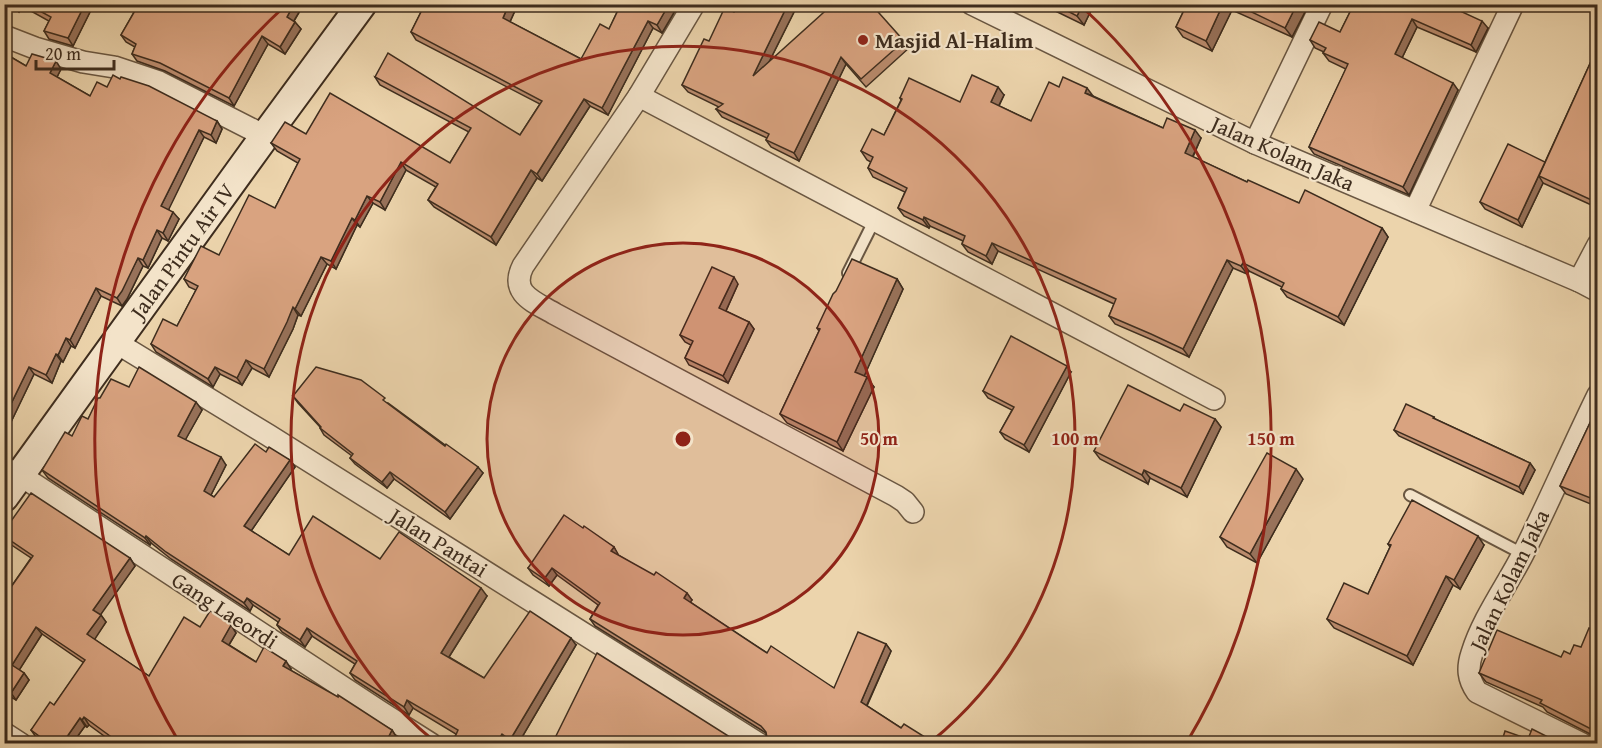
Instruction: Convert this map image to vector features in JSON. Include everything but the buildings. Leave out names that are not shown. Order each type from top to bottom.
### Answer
[{"type":"main road","name":"Jalan Pintu Air IV","points":[[10,480],[117,343],[362,4]]},
{"type":"street","points":[[694,4],[639,96],[523,266],[519,274],[519,286],[530,300],[896,496],[913,512]]},
{"type":"street","name":"Jalan Kolam Jaka","points":[[972,4],[1256,143],[1598,291]]},
{"type":"street","points":[[1256,143],[1322,4]]},
{"type":"street","points":[[1415,211],[1513,4]]},
{"type":"street","points":[[4,36],[35,48],[83,62],[114,67],[159,82],[265,136]]},
{"type":"street","points":[[639,96],[1214,399]]},
{"type":"street","points":[[1579,281],[1598,245]]},
{"type":"street","name":"Jalan Pantai","points":[[117,343],[268,435],[759,744]]},
{"type":"street","name":"Jalan Kolam Jaka","points":[[1582,744],[1476,692],[1470,682],[1468,669],[1472,652],[1486,620],[1523,554],[1598,395]]},
{"type":"street","name":"Gang Laeordi","points":[[10,480],[431,744]]},
{"type":"street","points":[[4,733],[21,744]]},
{"type":"lane","points":[[841,287],[875,219]]},
{"type":"lane","points":[[1410,495],[1523,554]]},
{"type":"place","name":"Masjid Al-Halim","points":[[863,40]]}]
